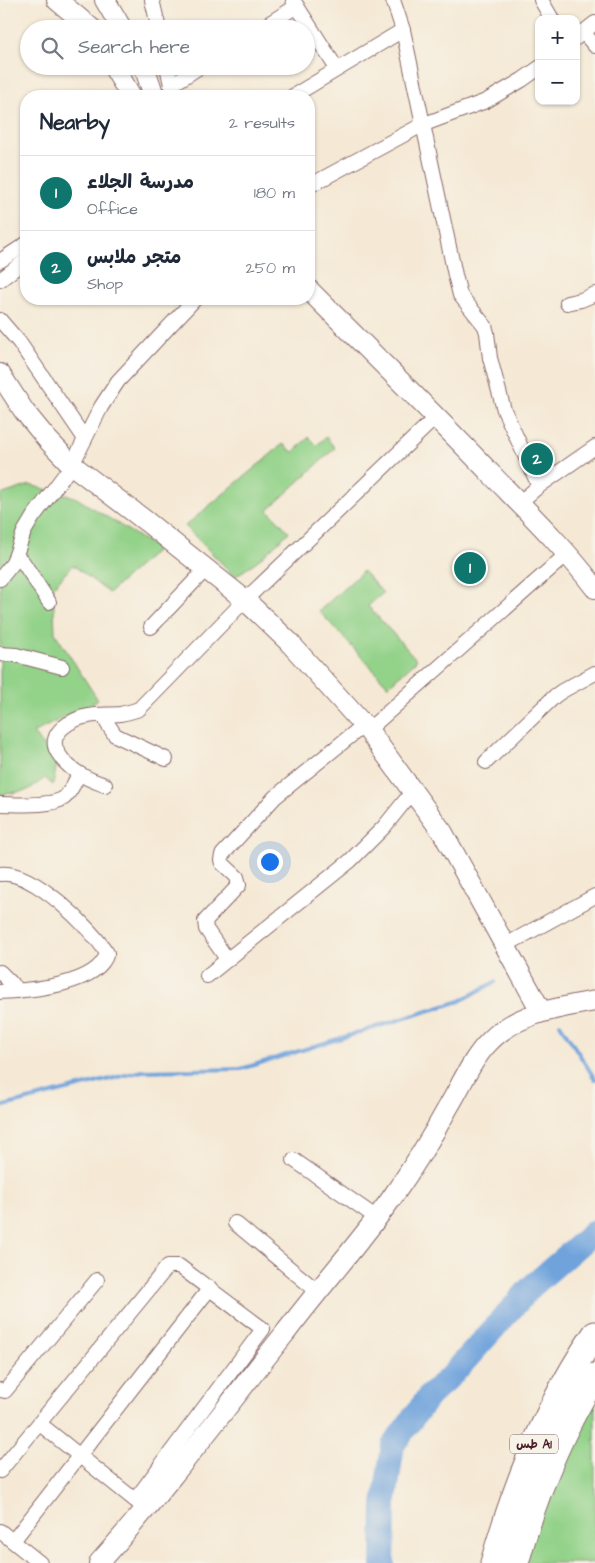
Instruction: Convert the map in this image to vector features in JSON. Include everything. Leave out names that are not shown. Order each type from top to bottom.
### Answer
[{"type":"highway","name":"طس A1","points":[[493,1563],[516,1489],[531,1450],[563,1387],[595,1334]]},
{"type":"highway","name":"طس A1","points":[[516,1563],[541,1484],[566,1429],[595,1376]]},
{"type":"street","points":[[57,0],[81,20]]},
{"type":"street","points":[[78,0],[88,20]]},
{"type":"street","points":[[105,0],[117,20]]},
{"type":"street","points":[[152,0],[157,20]]},
{"type":"street","points":[[394,0],[403,30],[460,295],[485,326],[490,358],[504,410],[539,486]]},
{"type":"street","points":[[541,0],[550,15]]},
{"type":"street","points":[[272,20],[295,3],[306,20]]},
{"type":"street","points":[[595,23],[580,35],[595,46]]},
{"type":"street","points":[[303,90],[403,30]]},
{"type":"street","points":[[315,34],[338,69]]},
{"type":"street","points":[[315,183],[422,125],[486,101],[535,71]]},
{"type":"street","points":[[118,75],[127,90]]},
{"type":"street","points":[[147,75],[152,90]]},
{"type":"street","points":[[168,75],[171,90]]},
{"type":"street","points":[[172,90],[190,75]]},
{"type":"street","points":[[0,261],[20,248]]},
{"type":"street","points":[[0,280],[20,265]]},
{"type":"street","points":[[567,303],[595,294]]},
{"type":"street","points":[[315,296],[436,417],[568,554],[595,588]]},
{"type":"street","points":[[0,579],[16,556],[28,524],[72,464],[101,407],[118,381],[189,305]]},
{"type":"street","points":[[0,320],[19,342],[84,439]]},
{"type":"street","points":[[0,374],[24,411],[46,438],[72,464],[245,600],[288,641],[366,728],[443,833],[541,1011]]},
{"type":"street","points":[[105,785],[79,774],[56,751],[55,737],[62,728],[77,719],[87,716],[122,714],[139,709],[245,600],[436,417]]},
{"type":"street","points":[[519,503],[539,486],[595,447]]},
{"type":"street","points":[[227,959],[204,924],[238,885],[237,877],[222,863],[222,855],[275,797],[366,728],[568,554]]},
{"type":"street","points":[[16,556],[26,566],[49,602]]},
{"type":"street","points":[[152,626],[206,569]]},
{"type":"street","points":[[0,654],[16,655],[62,667]]},
{"type":"street","points":[[486,762],[555,696],[595,673]]},
{"type":"street","points":[[105,715],[106,723],[115,735],[166,759]]},
{"type":"street","points":[[0,804],[58,801],[67,795],[79,774]]},
{"type":"street","points":[[207,976],[350,861],[384,827],[413,791]]},
{"type":"street","points":[[0,874],[16,875],[45,891],[76,917],[107,953],[106,958],[99,966],[77,980],[20,991],[0,992]]},
{"type":"street","points":[[504,946],[595,896]]},
{"type":"street","points":[[0,972],[20,991]]},
{"type":"street","points":[[141,1505],[377,1218],[428,1143],[481,1051],[489,1041],[500,1032],[541,1011],[595,1001]]},
{"type":"street","points":[[294,1160],[377,1218]]},
{"type":"street","points":[[235,1223],[317,1291]]},
{"type":"street","points":[[0,1471],[168,1266],[179,1266],[263,1330],[99,1563]]},
{"type":"street","points":[[0,1390],[5,1390],[97,1280]]},
{"type":"street","points":[[13,1541],[210,1288]]},
{"type":"street","points":[[40,1424],[141,1505]]},
{"type":"street","points":[[0,1532],[40,1563]]},
{"type":"green space","points":[[309,437],[317,445],[326,437],[335,448],[268,510],[289,532],[261,558],[235,577],[185,526],[283,444],[293,452]]},
{"type":"green space","points":[[30,485],[75,497],[158,549],[109,593],[73,565],[53,587],[55,633],[98,700],[33,733],[57,763],[53,785],[45,778],[28,790],[0,795],[0,495]]},
{"type":"green space","points":[[363,571],[383,593],[368,606],[417,660],[388,686],[319,611]]},
{"type":"green space","points":[[595,1399],[595,1563],[523,1563],[544,1493]]},
{"type":"waterway","points":[[0,1107],[142,1071],[241,1069],[460,1001],[495,982]]},
{"type":"waterway","points":[[560,1024],[595,1079]]},
{"type":"waterway","points":[[383,1563],[384,1505],[393,1445],[429,1396],[453,1374],[531,1287],[595,1231]]},
{"type":"place","name":"متجر ملابس","points":[[537,459]]},
{"type":"place","name":"مدرسة الجلاء","points":[[470,568]]}]
